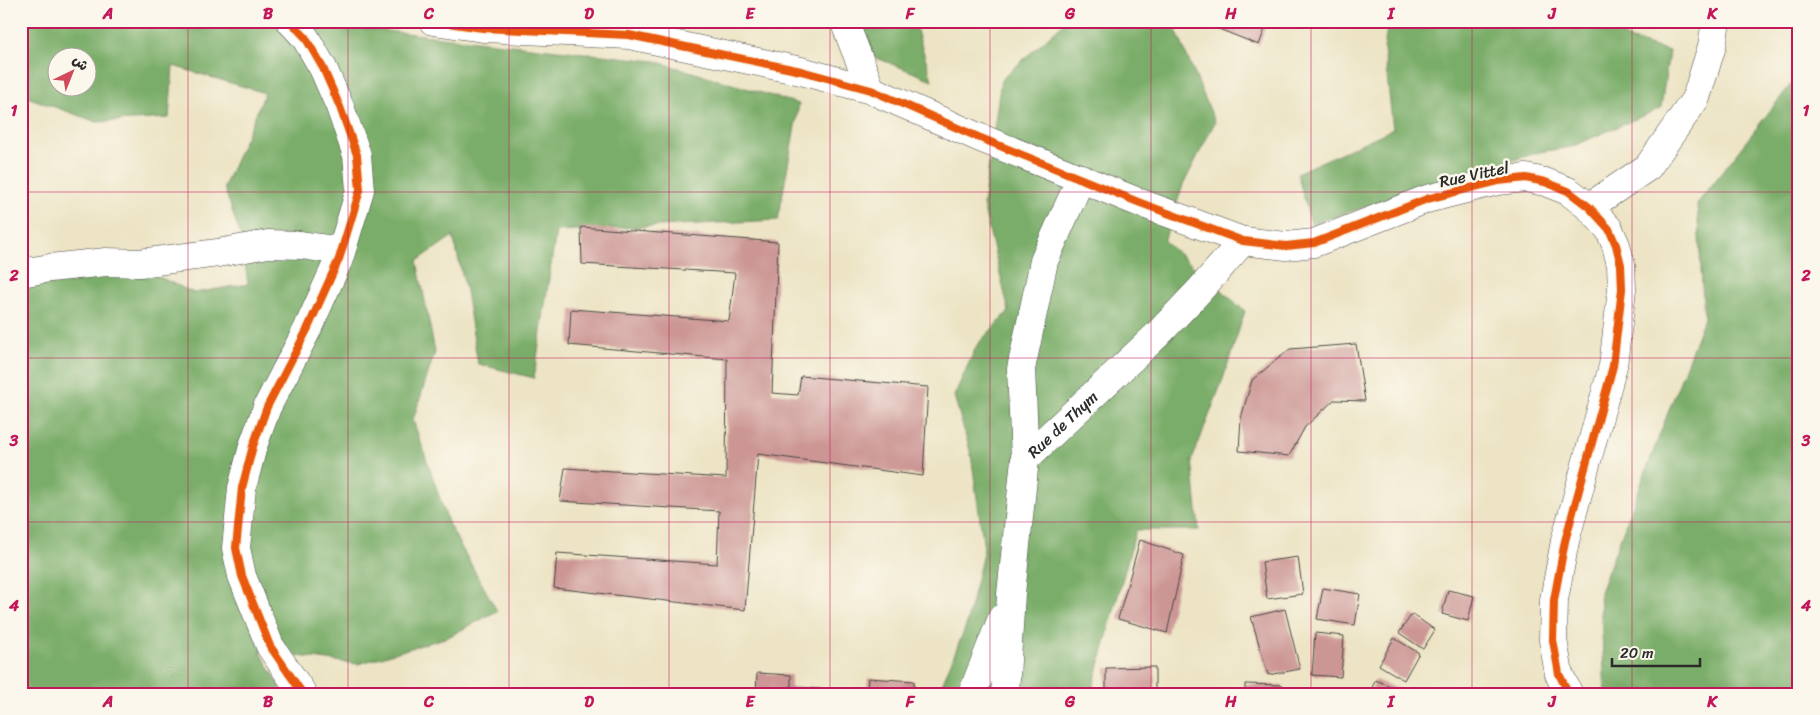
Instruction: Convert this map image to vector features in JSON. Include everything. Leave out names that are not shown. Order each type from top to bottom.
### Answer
[{"type":"street","points":[[290,21],[305,38],[323,68],[340,107],[357,155],[360,190],[341,251],[307,330],[268,408],[253,446],[242,488],[238,523],[236,548],[248,593],[270,646],[303,694]]},
{"type":"street","name":"Rue Vittel","points":[[433,21],[636,28],[871,90],[978,137],[1192,224],[1243,241],[1286,246],[1314,243],[1426,199],[1508,180],[1526,178],[1544,182],[1568,191],[1589,206],[1608,229],[1616,245],[1621,265],[1622,289],[1613,366],[1565,541],[1554,600],[1557,687]]},
{"type":"street","points":[[844,21],[871,90]]},
{"type":"street","points":[[1589,206],[1648,167],[1696,98],[1712,46],[1716,21]]},
{"type":"street","points":[[1025,459],[1021,369],[1044,261],[1080,178]]},
{"type":"street","name":"Rue de Thym","points":[[1005,694],[1011,594],[1025,459],[1164,328],[1243,241]]},
{"type":"street","points":[[21,274],[50,268],[88,264],[140,263],[218,253],[268,244],[301,245],[341,251]]},
{"type":"street","points":[[972,694],[1011,594]]},
{"type":"green space","points":[[21,21],[230,21],[369,29],[655,61],[799,104],[778,220],[556,231],[534,378],[478,364],[466,291],[453,236],[417,261],[435,352],[413,420],[449,525],[497,611],[448,637],[358,664],[260,651],[284,694],[21,694],[21,247],[44,278],[131,264],[194,293],[248,284],[242,240],[224,187],[265,93],[173,66],[169,118],[97,122],[21,95]]},
{"type":"green space","points":[[862,21],[914,21],[932,80],[872,56]]},
{"type":"green space","points":[[1066,21],[1162,21],[1176,30],[1215,122],[1183,185],[1164,241],[1245,311],[1223,379],[1192,460],[1199,530],[1136,530],[1091,694],[938,694],[966,626],[984,549],[971,454],[954,396],[977,345],[1009,311],[983,205],[1001,80]]},
{"type":"green space","points":[[1388,21],[1592,21],[1632,40],[1669,51],[1661,108],[1571,147],[1539,152],[1311,224],[1297,173],[1393,129],[1384,49]]},
{"type":"green space","points":[[1799,74],[1799,694],[1605,694],[1600,592],[1704,318],[1697,204]]},
{"type":"building","points":[[1199,21],[1268,21],[1259,45]]},
{"type":"building","points":[[581,227],[778,242],[772,393],[798,395],[801,376],[928,387],[923,476],[758,454],[745,610],[554,588],[557,553],[717,564],[719,511],[560,501],[565,468],[726,478],[727,359],[569,345],[571,309],[729,321],[735,273],[582,264]]},
{"type":"building","points":[[1356,344],[1365,401],[1334,400],[1305,427],[1289,456],[1239,451],[1241,418],[1252,380],[1290,349]]},
{"type":"building","points":[[1140,540],[1184,555],[1167,633],[1118,619]]},
{"type":"building","points":[[1298,557],[1303,594],[1267,599],[1262,562]]},
{"type":"building","points":[[1323,588],[1360,594],[1355,625],[1317,619]]},
{"type":"building","points":[[1448,590],[1474,596],[1468,621],[1442,614]]},
{"type":"building","points":[[1285,609],[1300,669],[1268,675],[1251,617]]},
{"type":"building","points":[[1412,614],[1435,630],[1423,649],[1399,633]]},
{"type":"building","points":[[1315,633],[1344,636],[1341,677],[1312,675]]},
{"type":"building","points":[[1394,638],[1419,653],[1404,680],[1379,665]]},
{"type":"building","points":[[1155,667],[1155,694],[1106,694],[1106,668]]},
{"type":"building","points":[[757,673],[791,675],[791,687],[867,692],[868,678],[914,681],[914,694],[756,694]]},
{"type":"building","points":[[1375,680],[1401,690],[1400,694],[1370,694]]},
{"type":"building","points":[[1245,684],[1283,685],[1283,694],[1245,694]]},
{"type":"cycle path","points":[[290,21],[305,37],[323,68],[340,107],[357,155],[360,190],[339,259],[307,330],[267,407],[253,446],[242,488],[236,548],[242,576],[270,646],[303,694]]},
{"type":"cycle path","points":[[433,21],[483,28],[629,35],[801,71],[871,90],[978,137],[1138,202],[1243,241],[1286,246],[1314,243],[1427,199],[1498,181],[1526,178],[1545,182],[1568,191],[1589,207],[1609,229],[1616,245],[1621,265],[1622,289],[1613,366],[1565,541],[1554,600],[1553,640],[1559,674],[1569,694]]}]
